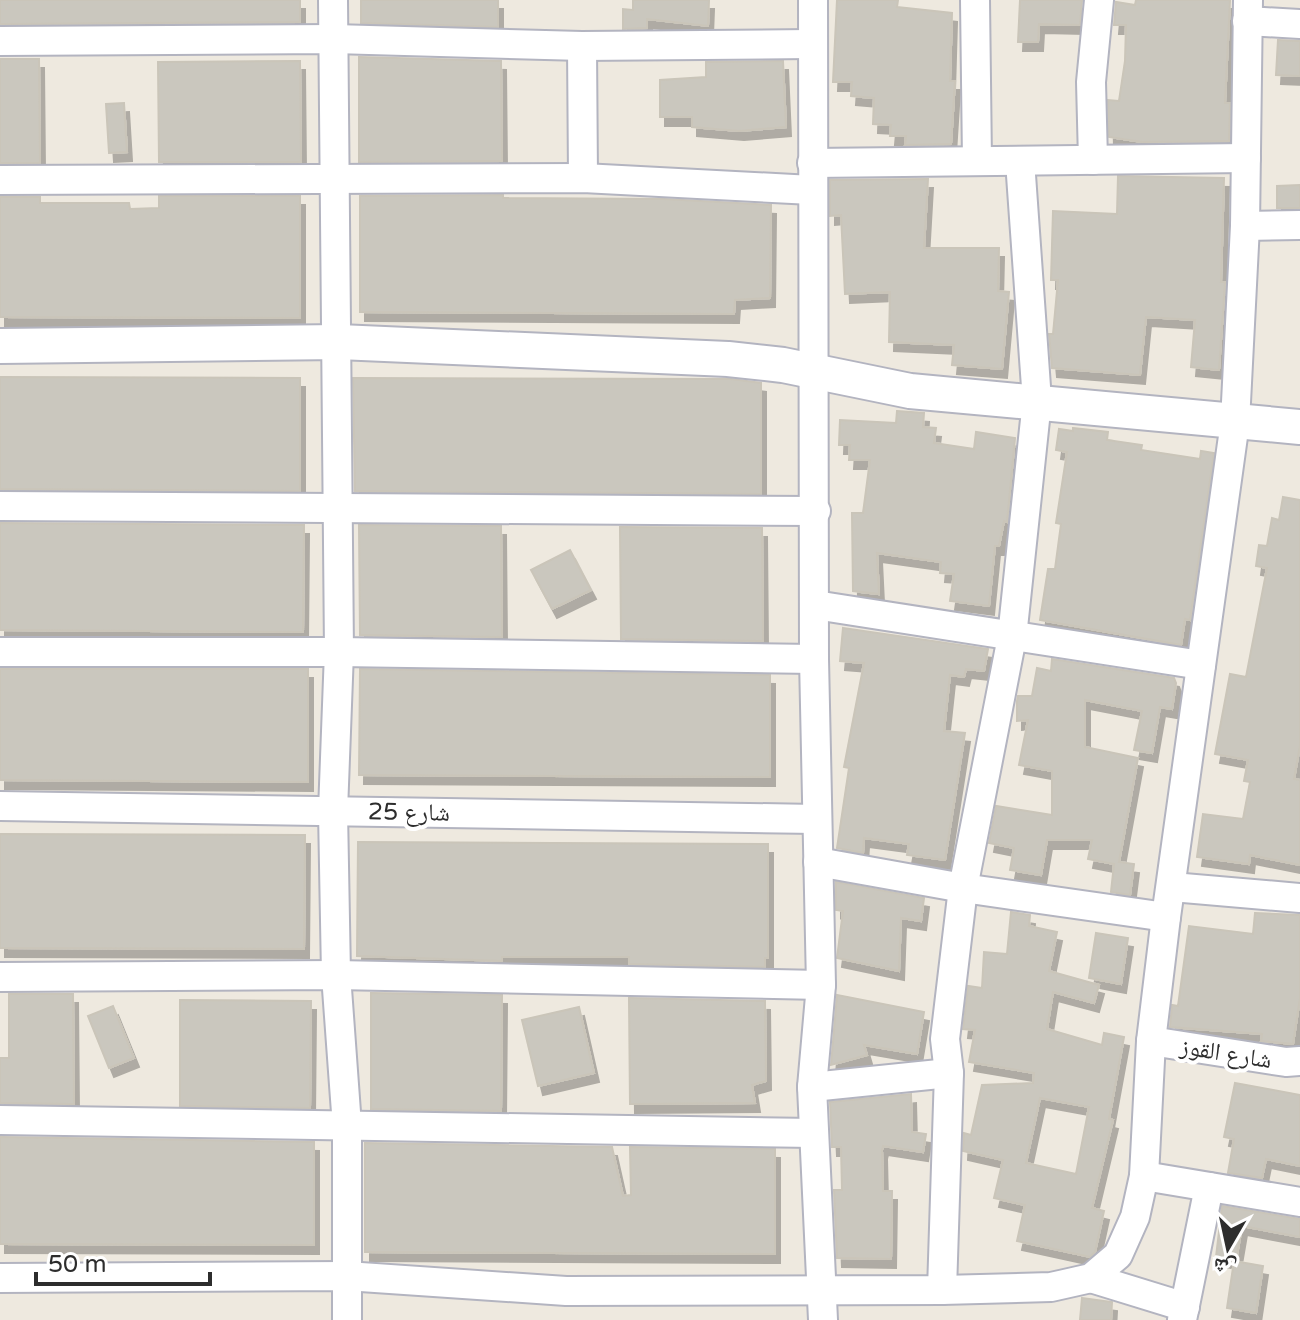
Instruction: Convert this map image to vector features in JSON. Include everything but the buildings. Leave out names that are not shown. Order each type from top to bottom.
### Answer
[{"type":"street","points":[[333,0],[339,342],[336,508],[339,652],[333,811],[336,975],[347,1126],[347,1320]]},
{"type":"street","points":[[813,0],[812,176],[816,373],[814,659],[821,985],[812,1087],[823,1320]]},
{"type":"street","points":[[975,0],[977,161]]},
{"type":"street","points":[[1093,160],[1091,82],[1099,0]]},
{"type":"street","points":[[0,1278],[346,1276],[566,1291],[942,1290],[1051,1287],[1091,1278],[1118,1255],[1135,1217],[1144,1176],[1151,1041],[1235,422],[1245,226],[1248,11],[1300,24]]},
{"type":"street","points":[[0,41],[334,39],[582,46],[811,44]]},
{"type":"street","points":[[582,46],[583,178]]},
{"type":"street","points":[[0,180],[335,181],[812,176],[977,161],[1246,158]]},
{"type":"street","points":[[942,1290],[949,1073],[945,1039],[963,888],[1012,637],[1037,401],[1020,161]]},
{"type":"street","points":[[1245,226],[1300,225]]},
{"type":"street","points":[[0,346],[339,342],[728,359],[910,391],[1300,427]]},
{"type":"street","points":[[0,506],[816,511]]},
{"type":"street","points":[[815,605],[1201,665]]},
{"type":"street","points":[[0,652],[339,652],[814,659]]},
{"type":"street","name":"شارع 25","points":[[0,806],[817,819]]},
{"type":"street","points":[[818,862],[963,888],[1166,917]]},
{"type":"street","points":[[1172,887],[1300,898]]},
{"type":"street","points":[[0,977],[336,975],[821,985]]},
{"type":"street","name":"شارع القوز","points":[[1151,1041],[1286,1062],[1300,1061]]},
{"type":"street","points":[[812,1087],[949,1073]]},
{"type":"street","points":[[0,1120],[814,1133]]},
{"type":"street","points":[[1144,1176],[1300,1202]]},
{"type":"street","points":[[1091,1278],[1184,1314],[1209,1187]]}]
